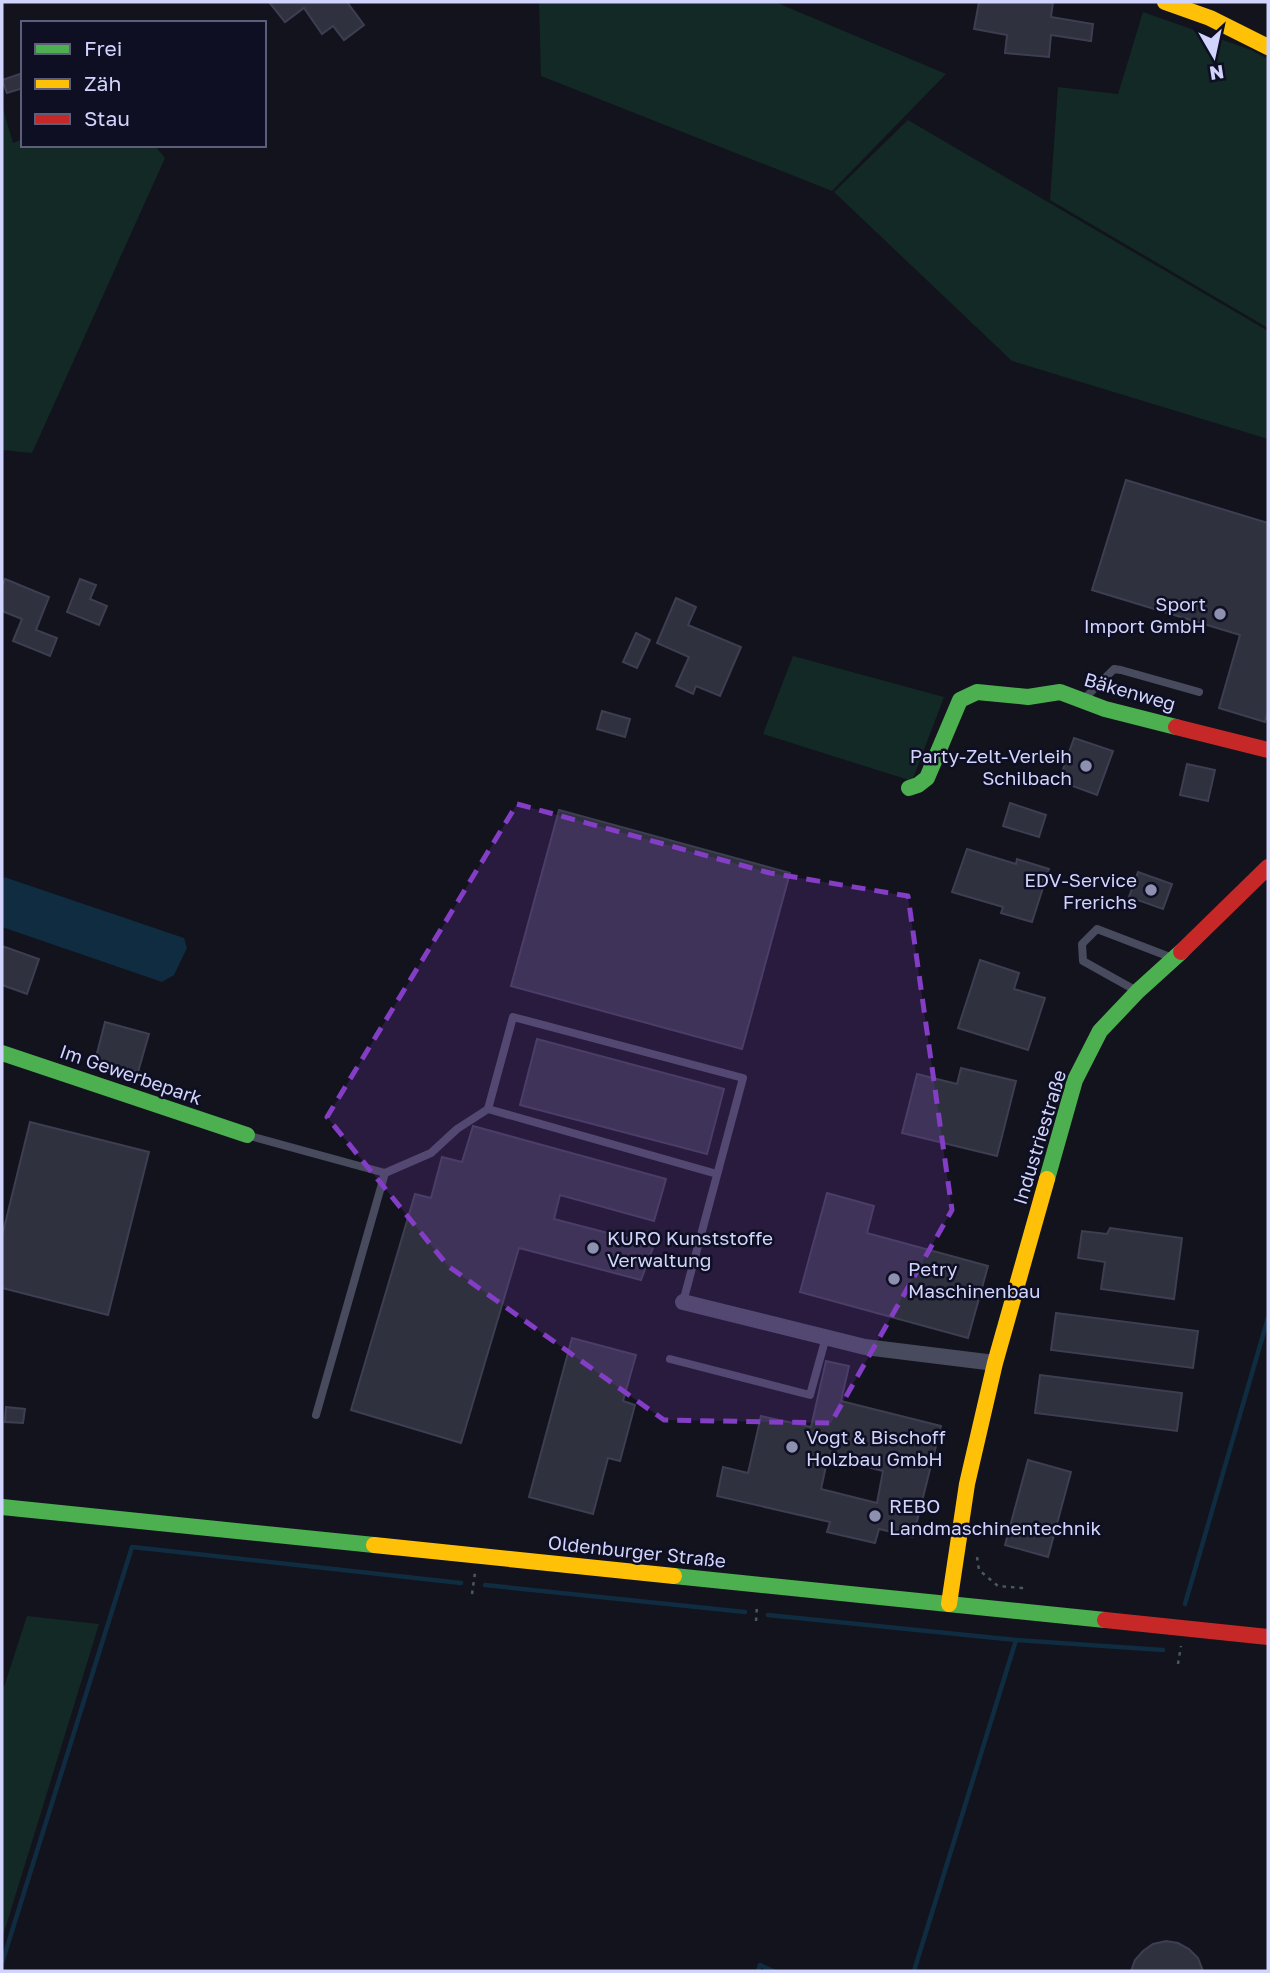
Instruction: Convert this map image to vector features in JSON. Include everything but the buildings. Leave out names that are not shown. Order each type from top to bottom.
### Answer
[{"type":"street","points":[[1165,2],[1210,18],[1268,47]]},
{"type":"street","name":"Bäkenweg","points":[[909,788],[927,778],[960,700],[977,692],[1028,697],[1060,692],[1105,709],[1268,750]]},
{"type":"street","name":"Industriestraße","points":[[949,1604],[967,1484],[995,1363],[1075,1080],[1100,1031],[1268,867]]},
{"type":"street","name":"Im Gewerbepark","points":[[2,1053],[247,1135]]},
{"type":"street","points":[[683,1302],[865,1347],[995,1363]]},
{"type":"street","name":"Oldenburger Straße","points":[[2,1507],[1268,1637]]},
{"type":"lane","points":[[1083,701],[1114,669],[1199,691]]},
{"type":"lane","points":[[1138,991],[1083,961],[1082,944],[1097,929],[1174,959]]},
{"type":"lane","points":[[247,1135],[385,1173],[430,1153],[457,1129],[488,1109],[513,1017],[743,1078],[683,1302]]},
{"type":"lane","points":[[488,1109],[717,1174]]},
{"type":"lane","points":[[316,1415],[385,1173]]},
{"type":"lane","points":[[670,1359],[810,1395],[826,1337]]},
{"type":"path","points":[[975,1548],[979,1570],[998,1586],[1022,1588],[1017,1610]]},
{"type":"path","points":[[472,1594],[475,1570]]},
{"type":"path","points":[[756,1621],[757,1599]]},
{"type":"path","points":[[1178,1664],[1182,1643]]},
{"type":"highlighted area","points":[[517,804],[770,873],[908,896],[952,1210],[831,1423],[664,1420],[448,1266],[327,1117]]},
{"type":"green space","points":[[539,2],[775,2],[946,74],[832,191],[541,76]]},
{"type":"green space","points":[[1143,12],[1251,50],[1268,59],[1268,328],[1050,200],[1058,87],[1118,94]]},
{"type":"green space","points":[[2,105],[13,143],[21,140],[21,147],[156,147],[165,158],[32,453],[2,450]]},
{"type":"green space","points":[[908,120],[1268,331],[1268,439],[1012,361],[834,192]]},
{"type":"green space","points":[[793,656],[944,697],[912,781],[763,734]]},
{"type":"green space","points":[[27,1616],[99,1624],[2,1939],[2,1687]]},
{"type":"water","points":[[4,877],[184,938],[187,948],[174,975],[162,982],[2,927]]},
{"type":"waterway","points":[[1185,1604],[1268,1318]]},
{"type":"waterway","points":[[2,1963],[132,1547],[461,1583]]},
{"type":"waterway","points":[[485,1585],[745,1612]]},
{"type":"waterway","points":[[768,1615],[1016,1640]]},
{"type":"waterway","points":[[914,1971],[1016,1640],[1163,1650]]},
{"type":"waterway","points":[[758,1971],[760,1965],[773,1971]]},
{"type":"traffic: fast","points":[[909,788],[927,778],[960,700],[977,692],[1028,697],[1060,692],[1105,709],[1176,727]]},
{"type":"traffic: fast","points":[[1047,1179],[1075,1080],[1100,1031],[1138,991],[1181,952]]},
{"type":"traffic: fast","points":[[2,1053],[247,1135]]},
{"type":"traffic: fast","points":[[2,1507],[374,1545]]},
{"type":"traffic: fast","points":[[674,1576],[1105,1620]]},
{"type":"traffic: slow","points":[[1165,2],[1210,18],[1268,47]]},
{"type":"traffic: slow","points":[[949,1604],[967,1484],[995,1363],[1047,1179]]},
{"type":"traffic: slow","points":[[374,1545],[674,1576]]},
{"type":"traffic: jam","points":[[1176,727],[1268,750]]},
{"type":"traffic: jam","points":[[1181,952],[1268,867]]},
{"type":"traffic: jam","points":[[1105,1620],[1268,1637]]},
{"type":"place","name":"Sport Import GmbH","points":[[1220,614]]},
{"type":"place","name":"Party-Zelt-Verleih Schilbach","points":[[1086,766]]},
{"type":"place","name":"EDV-Service Frerichs","points":[[1151,890]]},
{"type":"place","name":"KURO Kunststoffe Verwaltung","points":[[593,1248]]},
{"type":"place","name":"Petry Maschinenbau","points":[[894,1279]]},
{"type":"place","name":"Vogt & Bischoff Holzbau GmbH","points":[[792,1447]]},
{"type":"place","name":"REBO Landmaschinentechnik","points":[[875,1516]]}]
